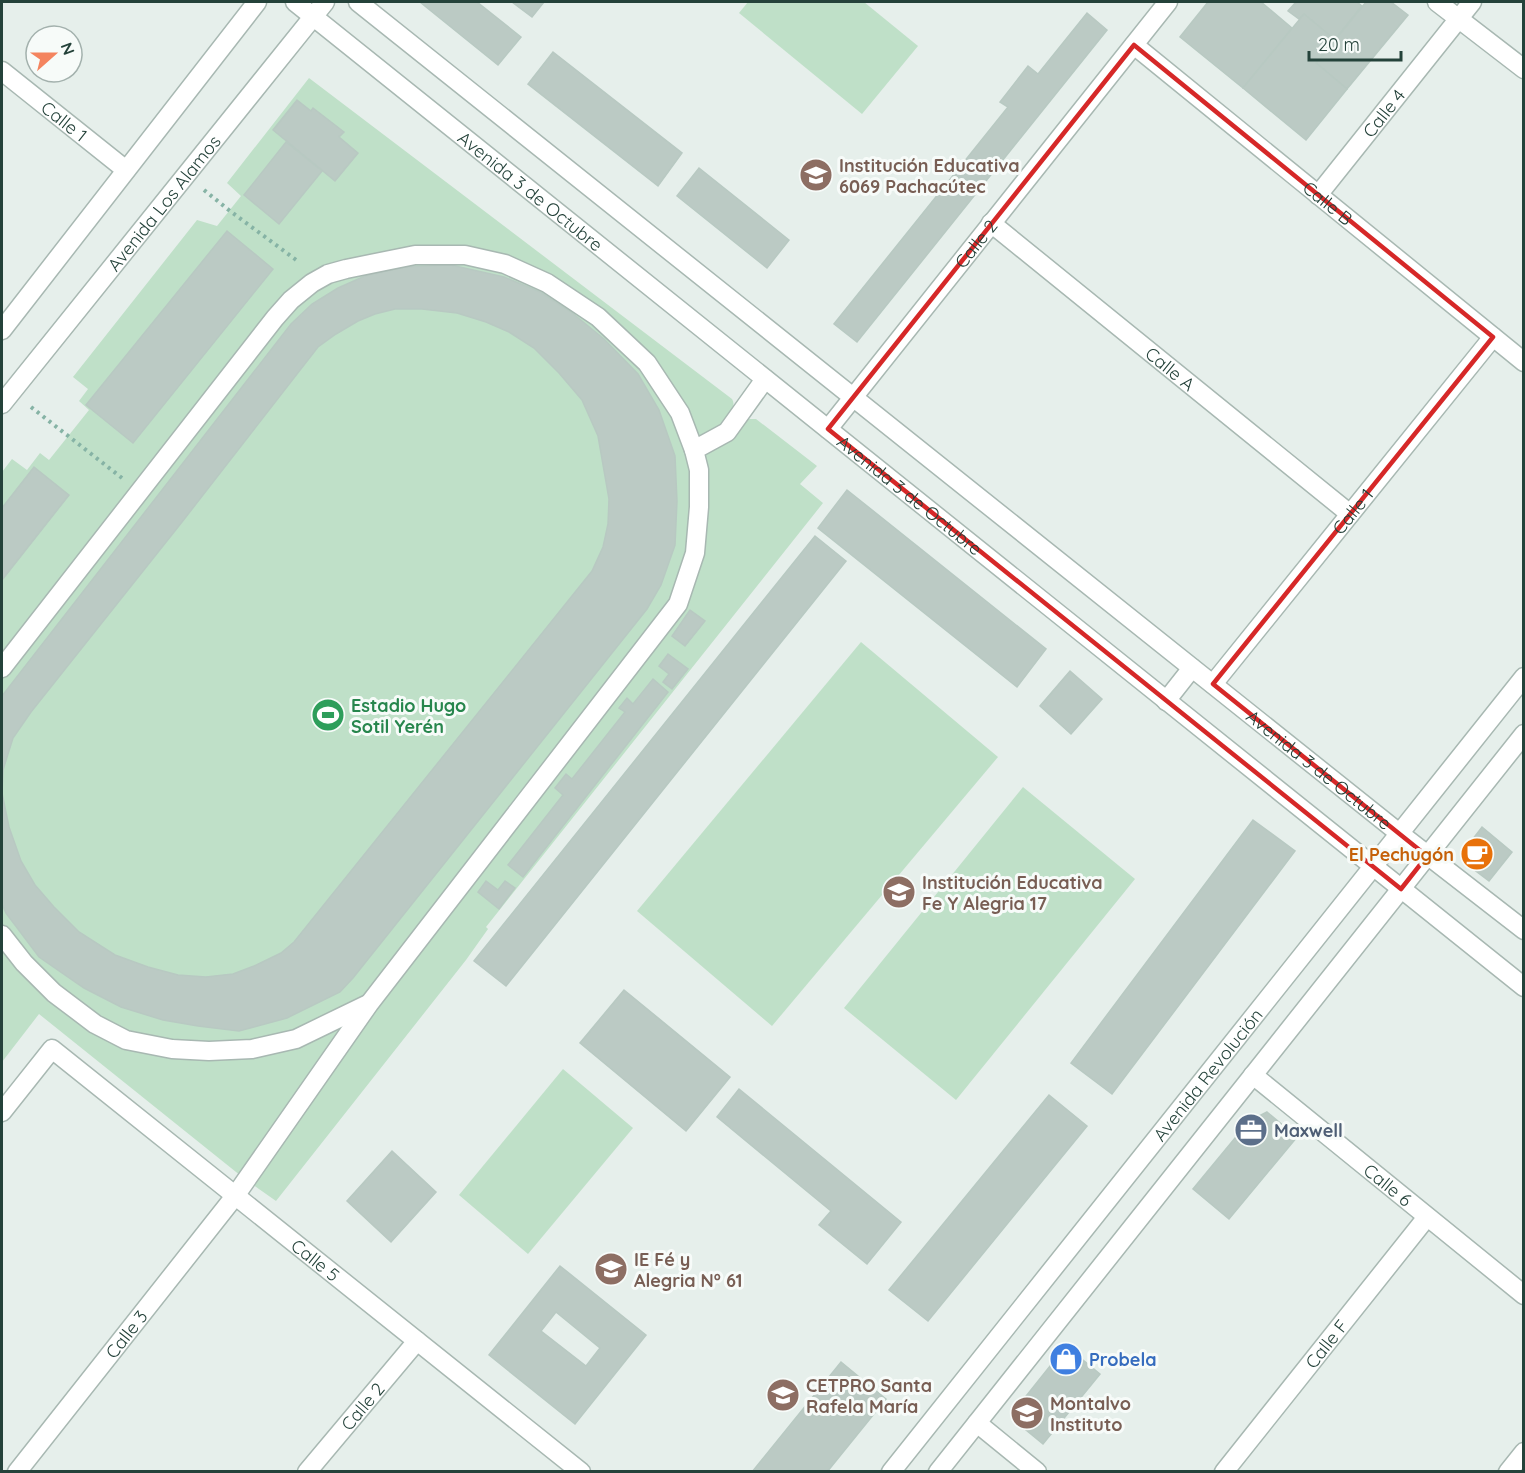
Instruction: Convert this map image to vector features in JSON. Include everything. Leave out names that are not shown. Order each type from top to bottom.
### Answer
[{"type":"street","points":[[2,330],[257,2]]},
{"type":"street","name":"Avenida 3 de Octubre","points":[[295,2],[1524,987]]},
{"type":"street","name":"Avenida Los Alamos","points":[[6,398],[325,2]]},
{"type":"street","name":"Avenida 3 de Octubre","points":[[358,2],[1427,856],[1524,930]]},
{"type":"street","name":"Calle 2","points":[[828,429],[1168,2]]},
{"type":"street","points":[[1437,2],[1524,69]]},
{"type":"street","name":"Calle 4","points":[[1318,195],[1472,2]]},
{"type":"street","name":"Calle B","points":[[1134,45],[1524,362]]},
{"type":"street","name":"Calle 1","points":[[2,71],[126,170]]},
{"type":"street","name":"Calle A","points":[[992,224],[1350,514]]},
{"type":"street","name":"Calle 3","points":[[2,668],[275,318],[291,300],[312,283],[346,269],[415,255],[465,255],[505,264],[547,283],[598,317],[647,363],[680,412],[694,450],[699,470],[695,553],[678,604],[369,1004],[235,1196],[17,1472]]},
{"type":"street","name":"Calle 1","points":[[1213,684],[1493,337]]},
{"type":"street","points":[[694,450],[727,432],[765,379]]},
{"type":"street","points":[[1166,701],[1192,668]]},
{"type":"street","name":"Avenida Revolución","points":[[891,1472],[1524,677]]},
{"type":"street","name":"Avenida Revolución","points":[[938,1472],[1524,734]]},
{"type":"street","points":[[2,934],[24,963],[54,993],[95,1024],[126,1040],[172,1049],[209,1051],[252,1048],[296,1039],[369,1004]]},
{"type":"street","name":"Calle 5","points":[[2,1112],[52,1049],[581,1472]]},
{"type":"street","name":"Calle 6","points":[[1252,1075],[1524,1295]]},
{"type":"street","name":"Calle F","points":[[1224,1472],[1427,1217]]},
{"type":"street","name":"Calle 2","points":[[307,1472],[417,1341]]},
{"type":"street","points":[[977,1423],[1037,1472]]},
{"type":"street","points":[[1508,1472],[1524,1452]]},
{"type":"path","points":[[185,175],[321,278]]},
{"type":"path","points":[[6,398],[140,491]]},
{"type":"highlighted area","points":[[1134,45],[1493,337],[1213,684],[1427,856],[1401,889],[828,429]]},
{"type":"green space","points":[[748,2],[864,2],[918,46],[862,114],[739,13]]},
{"type":"green space","name":"Estadio Hugo Sotil Yerén","points":[[309,78],[732,399],[733,406],[727,415],[741,426],[749,419],[756,419],[817,466],[800,484],[823,503],[486,927],[488,929],[466,960],[276,1201],[246,1180],[39,1014],[2,1062],[2,472],[12,459],[27,470],[40,453],[49,460],[89,410],[79,401],[88,389],[73,377],[197,220],[217,226],[241,196],[227,183]]},
{"type":"green space","points":[[861,642],[998,757],[772,1026],[637,911]]},
{"type":"green space","points":[[1023,787],[1135,879],[956,1100],[844,1008]]},
{"type":"green space","points":[[563,1069],[633,1128],[528,1254],[459,1195]]},
{"type":"building","points":[[420,2],[477,2],[521,37],[498,65]]},
{"type":"building","points":[[512,2],[544,2],[532,17]]},
{"type":"building","points":[[1208,2],[1261,2],[1292,28],[1243,88],[1180,37]]},
{"type":"building","points":[[1296,2],[1357,2],[1362,6],[1335,40],[1304,14],[1299,19],[1288,11]]},
{"type":"building","points":[[1366,2],[1391,2],[1408,15],[1347,89],[1316,63]]},
{"type":"building","points":[[1087,13],[1107,30],[857,342],[834,324],[1008,107],[1000,102],[1028,66],[1038,74]]},
{"type":"building","points":[[1304,14],[1335,40],[1316,63],[1347,89],[1306,140],[1243,88]]},
{"type":"building","points":[[553,52],[682,153],[658,186],[528,84]]},
{"type":"building","points":[[297,100],[311,111],[313,108],[344,132],[339,137],[358,153],[335,181],[273,130]]},
{"type":"building","points":[[286,142],[322,171],[279,224],[244,195]]},
{"type":"building","points":[[699,168],[789,240],[767,268],[677,196]]},
{"type":"building","points":[[227,231],[273,269],[133,443],[86,405]]},
{"type":"building","points":[[451,265],[504,277],[540,292],[571,312],[604,339],[638,374],[659,410],[675,456],[677,501],[675,545],[661,585],[647,609],[340,992],[287,1018],[239,1031],[163,1020],[121,1007],[84,988],[39,957],[6,913],[2,904],[2,793],[2,696],[291,324],[312,304],[338,288],[365,276],[405,267]],"holes":[[[395,309],[457,313],[509,332],[534,348],[582,400],[598,436],[609,499],[608,524],[603,547],[592,571],[294,942],[281,953],[233,974],[206,977],[178,975],[115,955],[79,932],[35,885],[21,861],[9,827],[2,793],[3,770],[13,738],[31,712],[318,347],[336,334],[358,321]]]},
{"type":"building","points":[[34,467],[69,495],[2,580],[2,508]]},
{"type":"building","points":[[847,490],[1046,649],[1017,687],[818,528]]},
{"type":"building","points":[[815,536],[846,561],[506,986],[474,961]]},
{"type":"building","points":[[690,610],[705,621],[685,646],[672,636]]},
{"type":"building","points":[[668,654],[688,669],[672,689],[663,682],[669,674],[659,666]]},
{"type":"building","points":[[1070,671],[1102,699],[1071,734],[1040,706]]},
{"type":"building","points":[[653,679],[668,692],[523,877],[508,865],[563,795],[555,788],[566,774],[572,779],[625,712],[619,708],[627,698],[633,704]]},
{"type":"building","points":[[1253,820],[1295,851],[1112,1094],[1071,1063]]},
{"type":"building","points":[[1482,827],[1512,852],[1489,881],[1468,865],[1466,848]]},
{"type":"building","points":[[486,881],[498,890],[505,881],[515,888],[499,909],[478,892]]},
{"type":"building","points":[[624,990],[730,1077],[686,1131],[580,1043]]},
{"type":"building","points":[[739,1089],[901,1222],[867,1264],[819,1225],[831,1211],[717,1117]]},
{"type":"building","points":[[1049,1095],[1087,1126],[928,1321],[889,1290]]},
{"type":"building","points":[[1267,1112],[1297,1137],[1229,1219],[1193,1189],[1249,1121]]},
{"type":"building","points":[[392,1151],[436,1192],[391,1242],[347,1201]]},
{"type":"building","points":[[560,1266],[646,1335],[575,1424],[489,1355]],"holes":[[[556,1312],[600,1348],[586,1366],[541,1331]]]},
{"type":"building","points":[[1066,1346],[1100,1374],[1043,1444],[1020,1425],[1015,1410]]},
{"type":"building","points":[[841,1362],[886,1399],[827,1472],[752,1472]]},
{"type":"place","name":"Institución Educativa 6069 Pachacútec","points":[[816,175]]},
{"type":"place","name":"Estadio Hugo Sotil Yerén","points":[[328,715]]},
{"type":"place","name":"El Pechugón","points":[[1477,854]]},
{"type":"place","name":"Institución Educativa Fe Y Alegria 17","points":[[899,892]]},
{"type":"place","name":"Maxwell","points":[[1251,1130]]},
{"type":"place","name":"IE Fé y Alegria N° 61","points":[[611,1269]]},
{"type":"place","name":"Probela","points":[[1066,1359]]},
{"type":"place","name":"CETPRO Santa Rafela María","points":[[783,1395]]},
{"type":"place","name":"Montalvo Instituto","points":[[1027,1413]]}]
